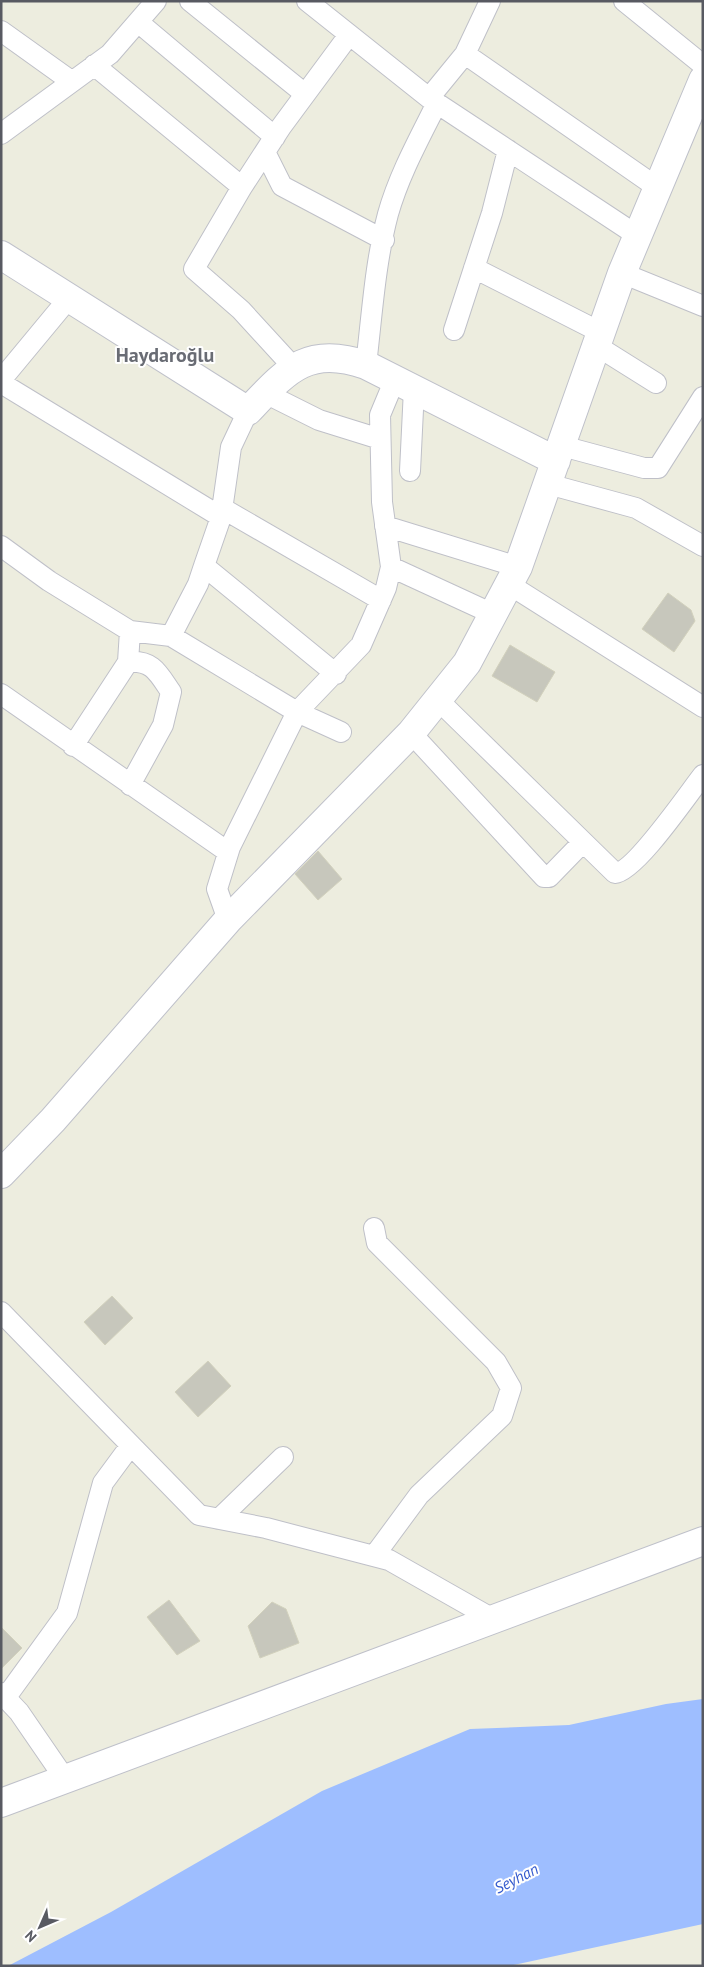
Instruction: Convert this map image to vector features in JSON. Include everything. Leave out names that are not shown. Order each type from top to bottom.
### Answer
[{"type":"main road","points":[[1,1174],[53,1120],[228,920],[411,733],[467,663],[514,576],[556,464],[622,273],[703,80]]},
{"type":"main road","points":[[1,255],[69,298],[256,402],[278,379],[315,357],[345,358],[366,365],[405,384],[556,464]]},
{"type":"main road","points":[[1,1803],[703,1541]]},
{"type":"street","points":[[1,134],[110,54],[156,1]]},
{"type":"street","points":[[190,1],[305,94]]},
{"type":"street","points":[[307,1],[433,100],[638,236]]},
{"type":"street","points":[[366,365],[376,284],[388,214],[433,100],[466,54],[490,1]]},
{"type":"street","points":[[624,1],[703,66]]},
{"type":"street","points":[[138,22],[270,144],[282,186],[384,240]]},
{"type":"street","points":[[1,31],[71,81]]},
{"type":"street","points":[[295,369],[241,310],[194,270],[242,187],[270,144],[349,35]]},
{"type":"street","points":[[466,54],[658,188]]},
{"type":"street","points":[[94,65],[242,187]]},
{"type":"street","points":[[454,330],[508,150]]},
{"type":"street","points":[[474,268],[599,339],[656,383]]},
{"type":"street","points":[[622,273],[703,306]]},
{"type":"street","points":[[69,298],[1,382],[221,513],[381,600]]},
{"type":"street","points":[[228,920],[217,889],[228,852],[297,712],[336,674],[361,645],[381,600],[391,566],[385,526],[380,415],[405,384]]},
{"type":"street","points":[[405,384],[410,471]]},
{"type":"street","points":[[556,464],[658,468],[703,397]]},
{"type":"street","points":[[172,636],[198,584],[221,513],[231,447],[256,402],[380,438]]},
{"type":"street","points":[[556,464],[703,546]]},
{"type":"street","points":[[385,526],[514,576],[703,707]]},
{"type":"street","points":[[1,546],[49,581],[130,632],[172,636],[297,712],[341,732]]},
{"type":"street","points":[[204,566],[336,674]]},
{"type":"street","points":[[391,566],[493,614]]},
{"type":"street","points":[[73,746],[128,662],[130,632]]},
{"type":"street","points":[[128,662],[141,661],[156,669],[170,692],[163,724],[130,785]]},
{"type":"street","points":[[1,694],[73,746],[228,852]]},
{"type":"street","points":[[438,700],[615,873],[621,872],[651,842],[703,775]]},
{"type":"street","points":[[411,733],[544,877],[548,877],[583,842]]},
{"type":"street","points":[[374,1228],[377,1243],[496,1362],[511,1388],[502,1416],[419,1495],[374,1556]]},
{"type":"street","points":[[1,1312],[199,1515],[266,1528],[389,1560],[493,1619]]},
{"type":"street","points":[[65,1779],[20,1712],[4,1695],[67,1613],[103,1484],[131,1445]]},
{"type":"street","points":[[219,1519],[283,1457]]},
{"type":"water","name":"Seyhan","points":[[703,1699],[703,1924],[509,1966],[8,1966],[111,1912],[322,1791],[470,1729],[569,1725],[666,1704]]},
{"type":"building","points":[[668,593],[691,610],[695,621],[674,652],[642,629]]},
{"type":"building","points":[[510,645],[555,672],[537,702],[492,676]]},
{"type":"building","points":[[318,851],[342,879],[318,900],[295,874]]},
{"type":"building","points":[[112,1296],[133,1318],[105,1345],[84,1322]]},
{"type":"building","points":[[208,1361],[231,1386],[198,1417],[175,1392]]},
{"type":"building","points":[[169,1600],[200,1641],[177,1655],[147,1617]]},
{"type":"building","points":[[272,1602],[286,1609],[299,1643],[260,1658],[248,1626]]},
{"type":"building","points":[[1,1627],[22,1648],[1,1669]]},
{"type":"district","name":"Haydaroğlu","points":[[165,355]]}]
